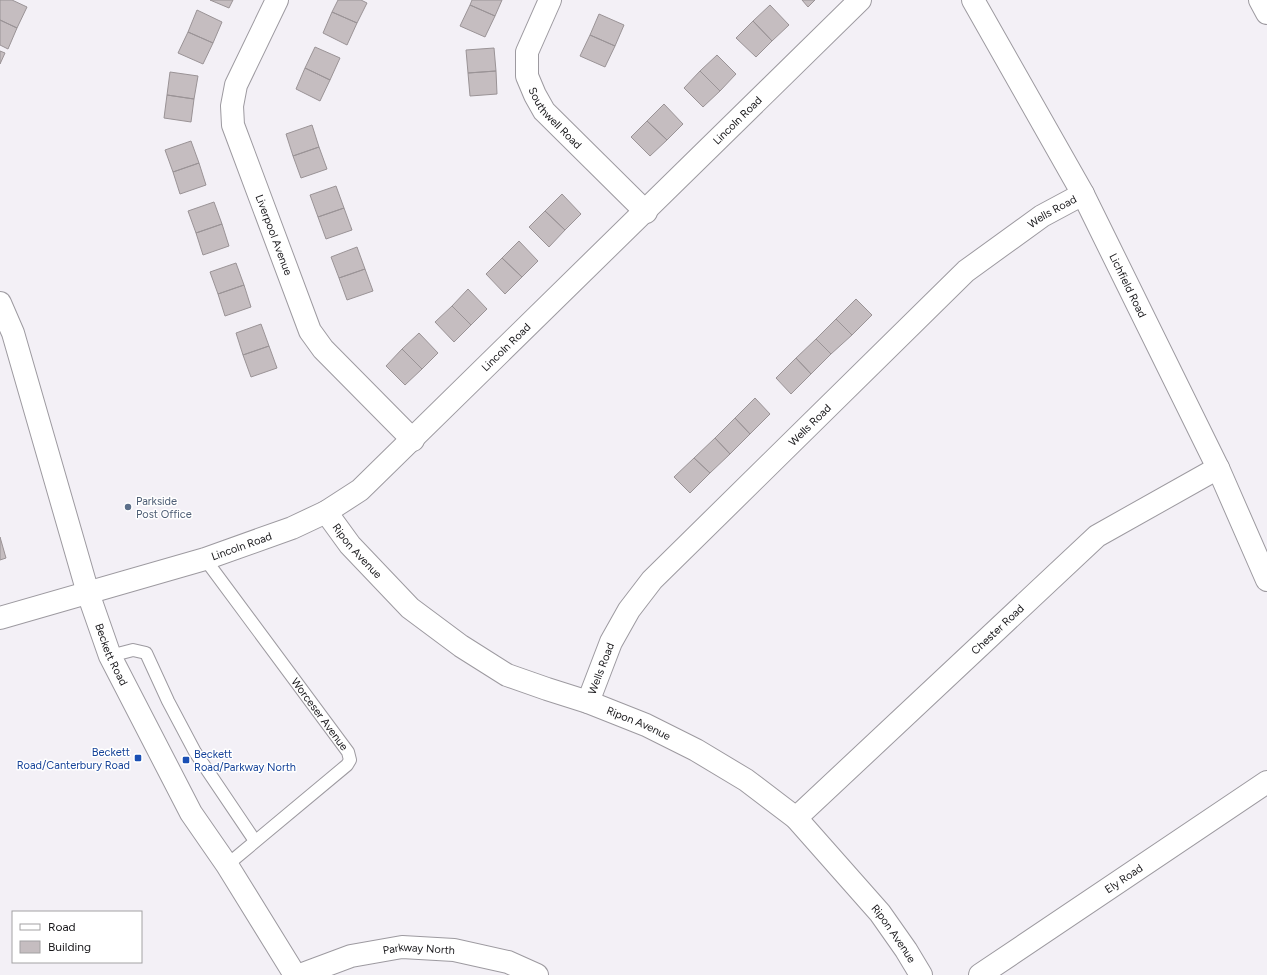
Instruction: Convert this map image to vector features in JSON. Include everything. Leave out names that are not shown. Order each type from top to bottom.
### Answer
[{"type":"street","name":"Liverpool Avenue","points":[[277,0],[236,85],[232,106],[233,125],[310,331],[323,349],[413,440]]},
{"type":"street","name":"Lincoln Road","points":[[0,618],[205,559],[292,528],[326,512],[360,490],[646,212],[860,0]]},
{"type":"street","name":"Lichfield Road","points":[[973,0],[1083,194],[1218,468],[1267,580]]},
{"type":"street","points":[[1260,0],[1267,13]]},
{"type":"street","name":"Southwell Road","points":[[548,1],[527,52],[528,76],[535,95],[544,111],[646,212]]},
{"type":"street","name":"Wells Road","points":[[588,702],[611,642],[629,610],[652,580],[966,271],[1042,216],[1083,194]]},
{"type":"street","name":"Beckett Road","points":[[0,303],[13,333],[88,593],[110,656],[191,813],[227,865],[295,975]]},
{"type":"street","name":"Chester Road","points":[[796,818],[1098,536],[1218,468]]},
{"type":"street","name":"Ripon Avenue","points":[[326,512],[350,545],[410,608],[461,646],[507,675],[588,702],[646,725],[696,750],[746,780],[796,818],[880,913],[906,950],[921,975]]},
{"type":"street","name":"Ely Road","points":[[980,975],[1267,782]]},
{"type":"street","name":"Parkway North","points":[[300,975],[351,956],[402,947],[454,950],[508,962],[537,975]]},
{"type":"lane","name":"Worceser Avenue","points":[[205,559],[348,752],[350,760],[346,765],[227,865]]},
{"type":"lane","points":[[110,656],[133,650],[146,653],[168,701],[196,752],[255,841]]},
{"type":"building","points":[[0,0],[12,0],[27,7],[17,28],[0,20]]},
{"type":"building","points":[[210,0],[233,0],[229,8]]},
{"type":"building","points":[[338,0],[361,0],[367,3],[357,23],[332,12]]},
{"type":"building","points":[[472,0],[502,0],[495,16],[470,5]]},
{"type":"building","points":[[802,0],[815,0],[808,7]]},
{"type":"building","points":[[470,5],[495,16],[485,37],[460,26]]},
{"type":"building","points":[[770,5],[789,25],[772,41],[753,21]]},
{"type":"building","points":[[197,10],[222,22],[213,43],[188,32]]},
{"type":"building","points":[[332,12],[357,23],[347,45],[323,33]]},
{"type":"building","points":[[599,14],[624,25],[615,46],[590,35]]},
{"type":"building","points":[[0,20],[17,28],[8,49],[0,45]]},
{"type":"building","points":[[753,21],[772,41],[756,57],[736,38]]},
{"type":"building","points":[[188,32],[213,43],[203,64],[178,53]]},
{"type":"building","points":[[590,35],[615,46],[605,67],[580,56]]},
{"type":"building","points":[[315,47],[340,58],[330,80],[305,68]]},
{"type":"building","points":[[494,48],[496,71],[468,73],[466,50]]},
{"type":"building","points":[[0,51],[5,53],[0,64]]},
{"type":"building","points":[[717,55],[736,74],[720,91],[700,71]]},
{"type":"building","points":[[305,68],[330,80],[320,101],[296,89]]},
{"type":"building","points":[[496,71],[497,94],[470,96],[468,73]]},
{"type":"building","points":[[700,71],[720,91],[703,107],[684,88]]},
{"type":"building","points":[[170,72],[198,76],[194,99],[167,95]]},
{"type":"building","points":[[167,95],[194,99],[191,122],[164,118]]},
{"type":"building","points":[[664,104],[683,124],[667,140],[647,121]]},
{"type":"building","points":[[647,121],[667,140],[650,156],[631,137]]},
{"type":"building","points":[[312,125],[319,147],[293,156],[286,134]]},
{"type":"building","points":[[191,141],[199,163],[173,172],[165,150]]},
{"type":"building","points":[[319,147],[327,169],[301,178],[293,156]]},
{"type":"building","points":[[199,163],[206,185],[180,194],[173,172]]},
{"type":"building","points":[[336,186],[344,208],[318,217],[310,195]]},
{"type":"building","points":[[562,194],[581,214],[565,230],[545,211]]},
{"type":"building","points":[[214,202],[222,224],[196,233],[188,211]]},
{"type":"building","points":[[344,208],[352,230],[326,239],[318,217]]},
{"type":"building","points":[[545,211],[565,230],[549,247],[529,227]]},
{"type":"building","points":[[222,224],[229,246],[203,255],[196,233]]},
{"type":"building","points":[[519,241],[538,261],[522,277],[502,258]]},
{"type":"building","points":[[357,247],[365,269],[339,278],[331,257]]},
{"type":"building","points":[[502,258],[522,277],[505,294],[486,274]]},
{"type":"building","points":[[236,263],[244,285],[218,294],[210,272]]},
{"type":"building","points":[[365,269],[373,291],[347,300],[339,278]]},
{"type":"building","points":[[244,285],[251,307],[225,316],[218,294]]},
{"type":"building","points":[[468,289],[487,309],[471,325],[452,306]]},
{"type":"building","points":[[856,299],[872,315],[852,335],[836,319]]},
{"type":"building","points":[[452,306],[471,325],[454,342],[435,322]]},
{"type":"building","points":[[836,319],[852,335],[831,354],[816,339]]},
{"type":"building","points":[[261,324],[269,346],[243,355],[236,333]]},
{"type":"building","points":[[419,333],[438,353],[422,369],[402,349]]},
{"type":"building","points":[[816,339],[831,354],[811,374],[796,358]]},
{"type":"building","points":[[269,346],[277,368],[251,377],[243,355]]},
{"type":"building","points":[[402,349],[422,369],[405,385],[386,366]]},
{"type":"building","points":[[796,358],[811,374],[791,394],[776,378]]},
{"type":"building","points":[[755,398],[770,414],[750,434],[735,418]]},
{"type":"building","points":[[735,418],[750,434],[730,454],[715,438]]},
{"type":"building","points":[[715,438],[730,454],[710,473],[694,458]]},
{"type":"building","points":[[694,458],[710,473],[690,493],[674,477]]},
{"type":"building","points":[[0,537],[6,558],[0,560]]},
{"type":"place","name":"Parkside Post Office","points":[[128,507]]},
{"type":"place","name":"Beckett Road/Canterbury Road","points":[[138,758]]},
{"type":"place","name":"Beckett Road/Parkway North","points":[[186,760]]}]
